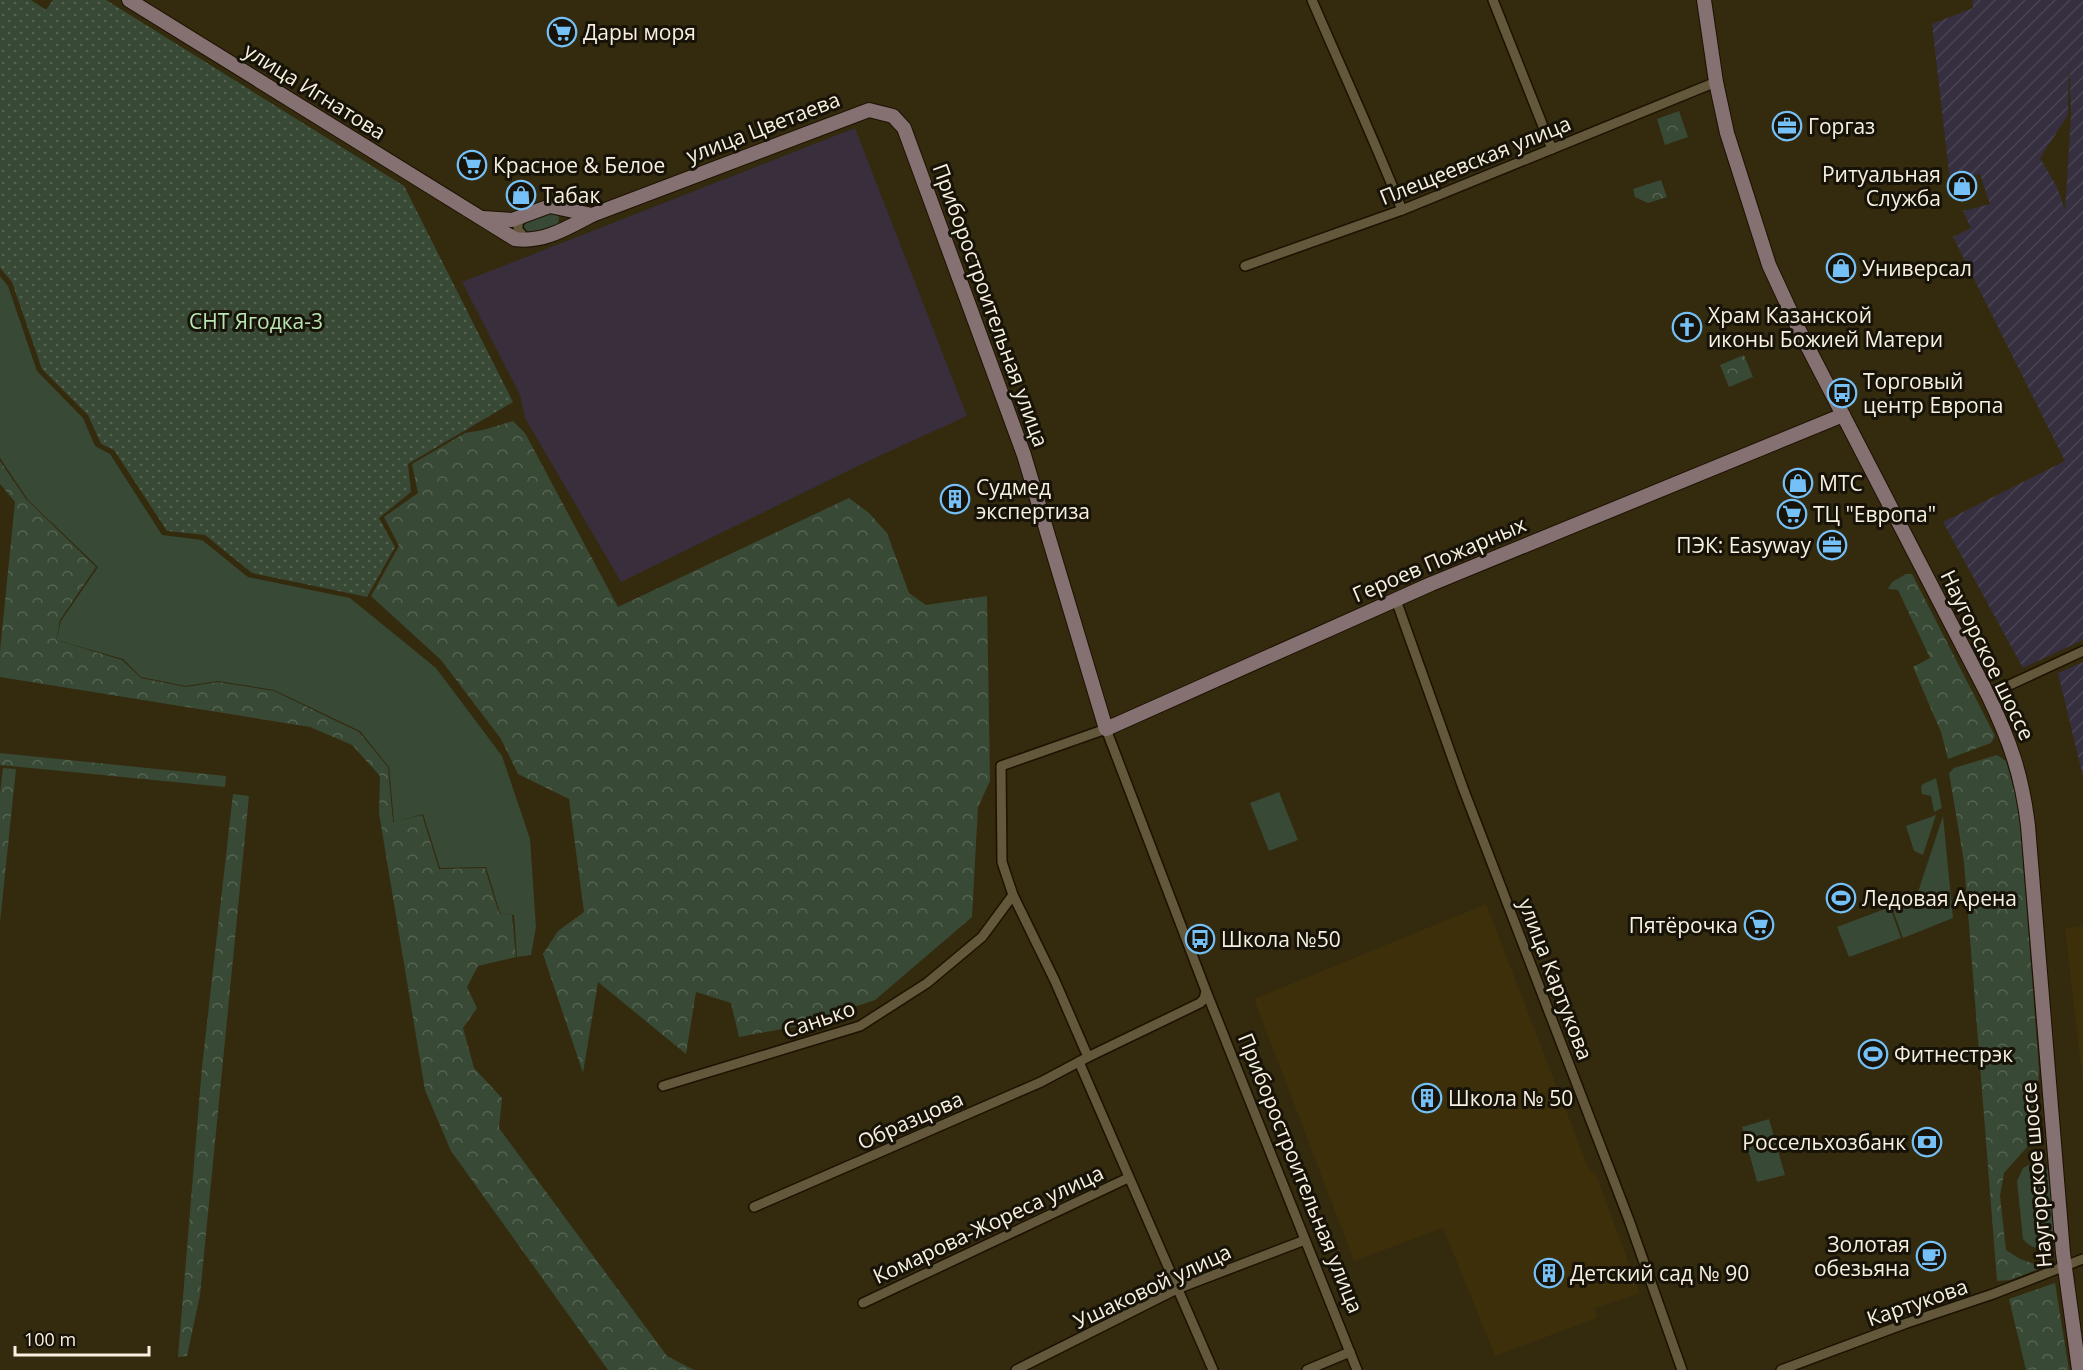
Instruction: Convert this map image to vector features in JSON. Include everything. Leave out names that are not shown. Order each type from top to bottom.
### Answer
[{"type":"main road","name":"улица Игнатова","points":[[129,0],[507,236],[527,240]]},
{"type":"main road","name":"Наугорское шоссе","points":[[1704,0],[1716,82],[1734,158],[1769,265],[1843,415],[1988,695],[2010,744],[2025,800],[2064,1267],[2079,1370]]},
{"type":"main road","name":"улица Цветаева","points":[[527,240],[562,231],[591,215],[858,113],[869,110],[883,112]]},
{"type":"main road","name":"Приборостроительная улица","points":[[883,112],[893,116],[903,128],[1012,420],[1106,729]]},
{"type":"main road","name":"улица Игнатова","points":[[478,217],[512,220],[550,206],[558,207]]},
{"type":"main road","points":[[558,207],[591,215]]},
{"type":"main road","name":"Героев Пожарных","points":[[1106,729],[1396,600],[1843,415]]},
{"type":"street","points":[[1312,0],[1371,132],[1402,210]]},
{"type":"street","points":[[1493,0],[1552,148]]},
{"type":"street","name":"Плещеевская улица","points":[[1245,266],[1402,210],[1716,82]]},
{"type":"street","points":[[558,207],[566,218],[562,231]]},
{"type":"street","points":[[524,216],[518,223],[518,230],[527,240]]},
{"type":"street","name":"улица Картукова","points":[[1396,600],[1463,788],[1629,1220],[1682,1370]]},
{"type":"street","points":[[1988,695],[2083,651]]},
{"type":"street","points":[[1106,729],[1001,766],[1002,862],[1013,895],[1055,981],[1128,1178],[1213,1370]]},
{"type":"street","name":"Приборостроительная улица","points":[[1106,729],[1206,991],[1357,1370]]},
{"type":"street","name":"Санько","points":[[663,1086],[860,1026],[927,983],[982,937],[1013,895]]},
{"type":"street","points":[[1084,1060],[1200,1003],[1206,991]]},
{"type":"street","name":"Образцова","points":[[754,1207],[1041,1082],[1084,1060]]},
{"type":"street","name":"Комарова-Жореса улица","points":[[863,1304],[1128,1178]]},
{"type":"street","name":"Ушаковой улица","points":[[1016,1370],[1177,1290],[1305,1240]]},
{"type":"street","name":"Картукова","points":[[1781,1370],[2083,1259]]},
{"type":"street","points":[[1307,1370],[1350,1352]]},
{"type":"shaded area","points":[[1972,0],[2083,0],[2083,640],[2023,668],[1943,522],[2065,461],[1953,237],[1971,228],[1963,211],[1990,204],[1980,174],[1950,181],[1932,24],[1973,8]],"holes":[[[2069,59],[2071,116],[2065,210],[2057,187],[2040,158],[2068,115]]]},
{"type":"shaded area","points":[[855,128],[967,416],[864,463],[621,582],[525,418],[520,395],[462,282]]},
{"type":"shaded area","points":[[2083,662],[2083,777],[2058,673]]},
{"type":"shaded area","points":[[1486,904],[1590,1172],[1595,1172],[1640,1293],[1595,1308],[1597,1318],[1495,1356],[1443,1228],[1354,1261],[1254,999]]},
{"type":"shaded area","points":[[2083,926],[2083,1085],[2065,928]]},
{"type":"green space","name":"СНТ Ягодка-3","points":[[0,0],[31,0],[46,10],[53,0],[106,0],[404,186],[513,402],[408,464],[411,492],[379,518],[395,547],[367,597],[252,573],[205,535],[167,531],[114,450],[101,444],[88,415],[42,369],[12,282],[0,268]]},
{"type":"green space","points":[[1679,111],[1688,137],[1665,145],[1657,119]]},
{"type":"green space","points":[[1661,180],[1667,197],[1648,203],[1635,197],[1633,189]]},
{"type":"green space","points":[[548,211],[556,213],[559,217],[558,226],[529,235],[523,231],[523,222]]},
{"type":"green space","points":[[0,276],[8,286],[37,371],[83,418],[95,446],[110,454],[162,535],[202,540],[248,577],[350,598],[436,668],[502,756],[530,839],[536,927],[531,955],[517,957],[514,915],[500,913],[486,867],[440,868],[423,814],[394,822],[389,767],[360,731],[274,690],[218,681],[186,686],[141,677],[123,659],[56,640],[61,621],[98,567],[28,500],[0,458]]},
{"type":"green space","points":[[1744,355],[1753,377],[1729,387],[1720,365]]},
{"type":"green space","points":[[513,421],[525,433],[618,607],[849,498],[869,513],[887,533],[909,593],[926,605],[987,596],[990,781],[978,807],[972,917],[875,1000],[798,1026],[739,1037],[731,1003],[696,992],[686,1054],[598,982],[583,1073],[543,954],[558,931],[584,912],[569,799],[518,774],[501,739],[441,660],[371,596],[399,546],[384,517],[418,493],[412,464],[465,433]]},
{"type":"green space","points":[[0,461],[26,499],[96,567],[60,620],[56,640],[122,660],[141,678],[186,687],[218,682],[274,691],[359,732],[388,767],[393,822],[422,815],[439,869],[485,868],[499,913],[512,915],[516,957],[478,966],[467,987],[477,1008],[463,1028],[474,1068],[502,1098],[499,1128],[667,1356],[694,1370],[608,1370],[451,1151],[425,1090],[379,813],[380,776],[352,745],[310,727],[0,677],[0,651],[15,502],[0,484]]},
{"type":"green space","points":[[1906,574],[1912,574],[1995,736],[1991,743],[1948,759],[1941,732],[1913,667],[1930,658],[1898,590],[1888,589],[1892,582]]},
{"type":"green space","points":[[0,753],[226,776],[225,787],[0,765]]},
{"type":"green space","points":[[1997,755],[2006,761],[2019,808],[2039,1070],[2036,1137],[2004,1173],[2000,1196],[2006,1250],[2020,1259],[2044,1267],[2010,1280],[1997,1281],[1964,862],[1949,773],[1954,768]]},
{"type":"green space","points":[[3,768],[16,769],[0,922],[0,794]]},
{"type":"green space","points":[[1936,778],[1942,808],[1934,812],[1931,796],[1922,794],[1921,787]]},
{"type":"green space","points":[[1279,792],[1298,840],[1269,851],[1250,803]]},
{"type":"green space","points":[[233,794],[249,796],[200,1295],[187,1356],[178,1357],[202,1067]]},
{"type":"green space","points":[[1936,815],[1923,855],[1914,851],[1906,826]]},
{"type":"green space","points":[[1943,816],[1953,918],[1903,938],[1891,905],[1917,895]]},
{"type":"green space","points":[[1890,907],[1901,938],[1849,957],[1837,927]]},
{"type":"green space","points":[[1769,1119],[1785,1175],[1757,1182],[1742,1127]]},
{"type":"green space","points":[[2038,1163],[2045,1165],[2048,1170],[2055,1238],[2052,1243],[2040,1248],[2030,1245],[2023,1239],[2017,1181],[2023,1168]]},
{"type":"green space","points":[[2055,1283],[2069,1370],[2026,1370],[2009,1299]]},
{"type":"place","name":"Дары моря","points":[[562,32]]},
{"type":"place","name":"Горгаз","points":[[1787,126]]},
{"type":"place","name":"Красное & Белое","points":[[472,165]]},
{"type":"place","name":"Ритуальная Служба","points":[[1962,186]]},
{"type":"place","name":"Табак","points":[[521,195]]},
{"type":"place","name":"Универсал","points":[[1841,268]]},
{"type":"place","name":"Храм Казанской иконы Божией Матери","points":[[1687,327]]},
{"type":"place","name":"Торговый центр Европа","points":[[1842,393]]},
{"type":"place","name":"МТС","points":[[1798,483]]},
{"type":"place","name":"Судмед экспертиза","points":[[955,499]]},
{"type":"place","name":"ТЦ \"Европа\"","points":[[1792,514]]},
{"type":"place","name":"ПЭК: Easyway","points":[[1832,545]]},
{"type":"place","name":"Ледовая Арена","points":[[1841,898]]},
{"type":"place","name":"Пятёрочка","points":[[1759,925]]},
{"type":"place","name":"Школа №50","points":[[1200,939]]},
{"type":"place","name":"Фитнестрэк","points":[[1873,1054]]},
{"type":"place","name":"Школа № 50","points":[[1427,1098]]},
{"type":"place","name":"Россельхозбанк","points":[[1927,1142]]},
{"type":"place","name":"Золотая обезьяна","points":[[1931,1256]]},
{"type":"place","name":"Детский сад № 90","points":[[1549,1273]]}]
